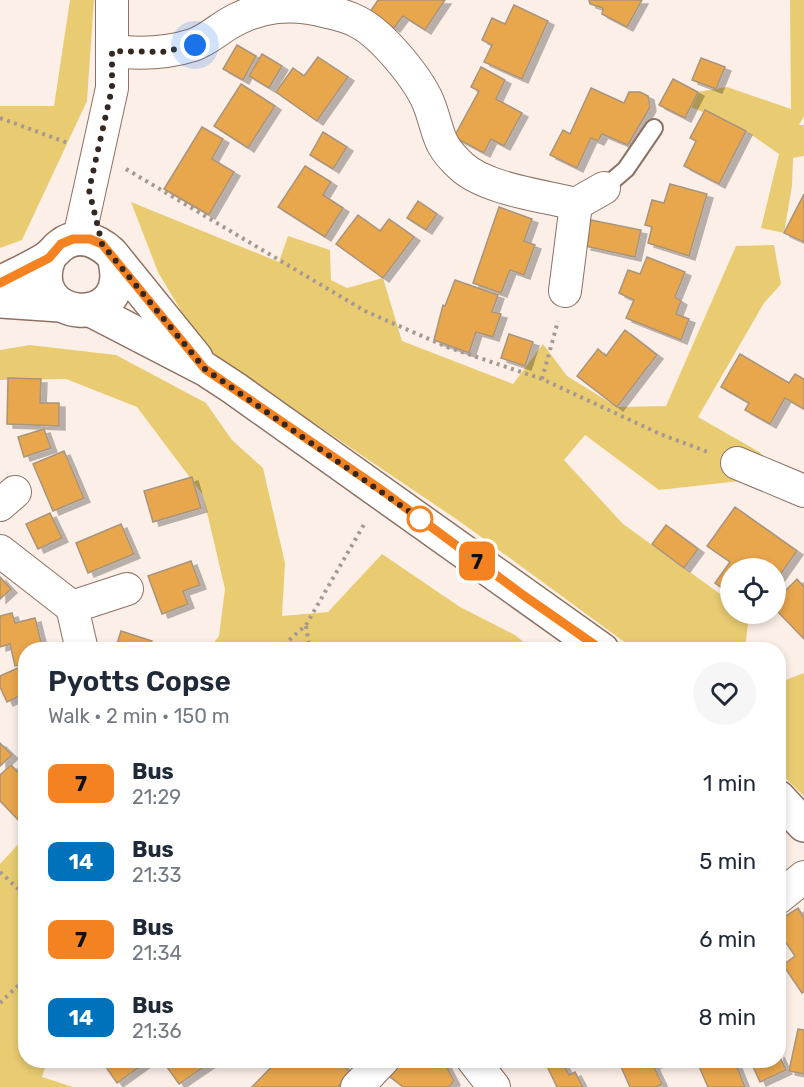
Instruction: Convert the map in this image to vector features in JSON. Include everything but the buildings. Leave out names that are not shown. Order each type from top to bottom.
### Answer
[{"type":"street","points":[[0,301],[76,308],[101,306],[111,296],[116,286],[118,273],[99,248],[89,190],[112,88],[112,0]]},
{"type":"street","points":[[112,51],[162,52],[195,45],[240,18],[266,7],[297,6],[338,15],[359,22],[391,50],[418,80],[430,106],[439,142],[462,168],[492,183],[576,204],[604,188]]},
{"type":"street","points":[[566,291],[576,204]]},
{"type":"street","points":[[0,283],[49,258],[61,244],[99,248],[205,369]]},
{"type":"street","points":[[49,258],[45,280],[49,292],[76,308],[205,369],[383,491],[591,642]]},
{"type":"street","points":[[737,463],[804,491]]},
{"type":"street","points":[[0,551],[72,606],[80,642]]},
{"type":"street","points":[[72,606],[127,589]]},
{"type":"street","points":[[786,806],[804,825]]},
{"type":"street","points":[[786,892],[804,877]]},
{"type":"street","points":[[357,1087],[375,1068]]},
{"type":"street","points":[[479,1068],[494,1087]]},
{"type":"lane","points":[[604,188],[626,169],[654,128]]},
{"type":"path","points":[[0,118],[55,137],[73,146],[98,152]]},
{"type":"path","points":[[142,178],[365,311],[447,347],[542,379],[660,434],[737,463]]},
{"type":"path","points":[[542,379],[566,291]]},
{"type":"path","points":[[287,642],[306,625],[383,491]]},
{"type":"path","points":[[306,625],[309,642]]},
{"type":"path","points":[[0,872],[18,889]]},
{"type":"path","points":[[0,1004],[18,986]]},
{"type":"shaded area","points":[[70,0],[94,0],[87,101],[22,240],[0,248],[0,106],[54,106]]},
{"type":"shaded area","points":[[790,0],[804,0],[804,116],[799,125],[804,125],[804,156],[793,158],[792,186],[784,233],[761,228],[779,154],[746,131],[691,107],[698,92],[727,87],[791,109]]},
{"type":"shaded area","points":[[131,202],[279,262],[288,236],[330,250],[331,280],[347,288],[383,278],[402,341],[513,384],[543,344],[567,376],[617,407],[666,406],[736,246],[774,245],[781,284],[764,303],[698,417],[761,453],[740,481],[659,490],[585,435],[564,460],[623,524],[720,594],[720,624],[748,624],[746,642],[624,642],[462,523],[203,348],[158,272]]},
{"type":"shaded area","points":[[30,345],[116,355],[206,403],[232,440],[263,468],[285,563],[282,616],[328,612],[382,554],[460,607],[515,635],[524,642],[214,642],[219,636],[225,589],[203,495],[137,407],[66,379],[0,380],[0,350]]},
{"type":"shaded area","points":[[804,673],[804,796],[786,779],[786,680]]},
{"type":"shaded area","points":[[18,845],[18,1068],[45,1068],[42,1077],[73,1087],[0,1087],[0,864]]},
{"type":"bus line","name":"7","points":[[0,283],[49,258],[61,244],[73,239],[90,239],[102,244],[205,369],[383,491],[591,642]]},
{"type":"route","points":[[195,45],[162,52],[112,51],[112,88],[89,190],[102,244],[205,369],[420,519]]}]
